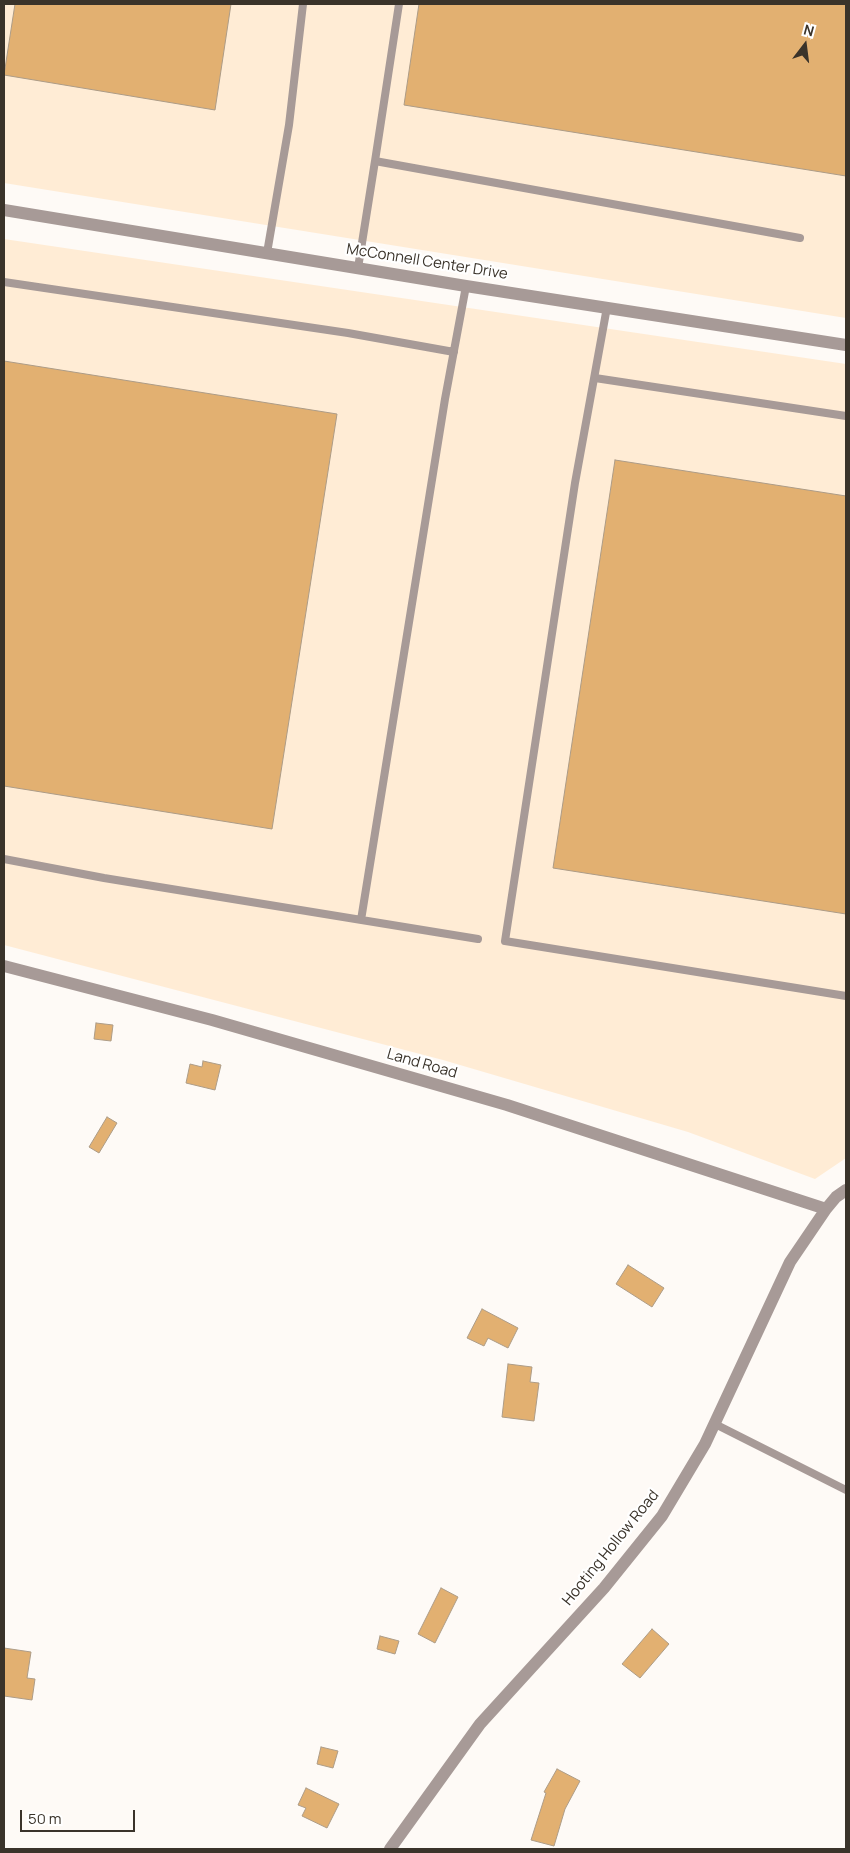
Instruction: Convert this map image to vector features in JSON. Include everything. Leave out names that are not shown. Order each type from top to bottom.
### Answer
[{"type":"street","name":"McConnell Center Drive","points":[[4,210],[466,286],[846,345]]},
{"type":"street","name":"Land Road","points":[[4,966],[212,1020],[507,1105],[826,1209]]},
{"type":"street","name":"Hooting Hollow Road","points":[[390,1849],[480,1724],[604,1588],[662,1516],[705,1444],[790,1262],[826,1209],[846,1190]]},
{"type":"lane","points":[[267,253],[289,125],[303,4]]},
{"type":"lane","points":[[358,268],[399,4]]},
{"type":"lane","points":[[375,162],[800,238]]},
{"type":"lane","points":[[4,282],[348,333],[454,352]]},
{"type":"lane","points":[[360,920],[466,286]]},
{"type":"lane","points":[[607,308],[575,483],[505,941],[846,996]]},
{"type":"lane","points":[[595,378],[846,416]]},
{"type":"lane","points":[[4,858],[104,878],[478,939]]},
{"type":"lane","points":[[715,1424],[846,1490]]},
{"type":"shaded area","points":[[4,4],[846,4],[846,318],[4,183]]},
{"type":"shaded area","points":[[4,239],[846,364],[846,1158],[815,1179],[688,1132],[443,1060],[4,945]]},
{"type":"building","points":[[15,4],[231,4],[215,110],[4,75]]},
{"type":"building","points":[[419,4],[846,4],[846,176],[404,105]]},
{"type":"building","points":[[4,361],[337,414],[272,829],[4,786]]},
{"type":"building","points":[[615,460],[846,496],[846,914],[553,868]]},
{"type":"building","points":[[96,1023],[113,1025],[111,1041],[94,1039]]},
{"type":"building","points":[[203,1061],[221,1065],[215,1090],[186,1083],[190,1064],[202,1067]]},
{"type":"building","points":[[107,1117],[117,1123],[99,1153],[89,1147]]},
{"type":"building","points":[[628,1265],[664,1288],[652,1307],[616,1284]]},
{"type":"building","points":[[482,1309],[518,1328],[508,1348],[488,1338],[484,1346],[467,1338]]},
{"type":"building","points":[[508,1364],[532,1367],[530,1382],[539,1383],[534,1421],[502,1417]]},
{"type":"building","points":[[441,1588],[458,1597],[435,1643],[418,1634]]},
{"type":"building","points":[[652,1629],[669,1644],[640,1678],[622,1664]]},
{"type":"building","points":[[380,1636],[399,1641],[395,1654],[377,1649]]},
{"type":"building","points":[[4,1648],[31,1652],[27,1678],[35,1679],[32,1700],[4,1696]]},
{"type":"building","points":[[321,1747],[338,1751],[333,1768],[317,1764]]},
{"type":"building","points":[[557,1769],[580,1781],[565,1809],[554,1846],[531,1840],[546,1793],[544,1792]]},
{"type":"building","points":[[306,1788],[339,1804],[327,1828],[302,1816],[306,1808],[298,1805]]}]
